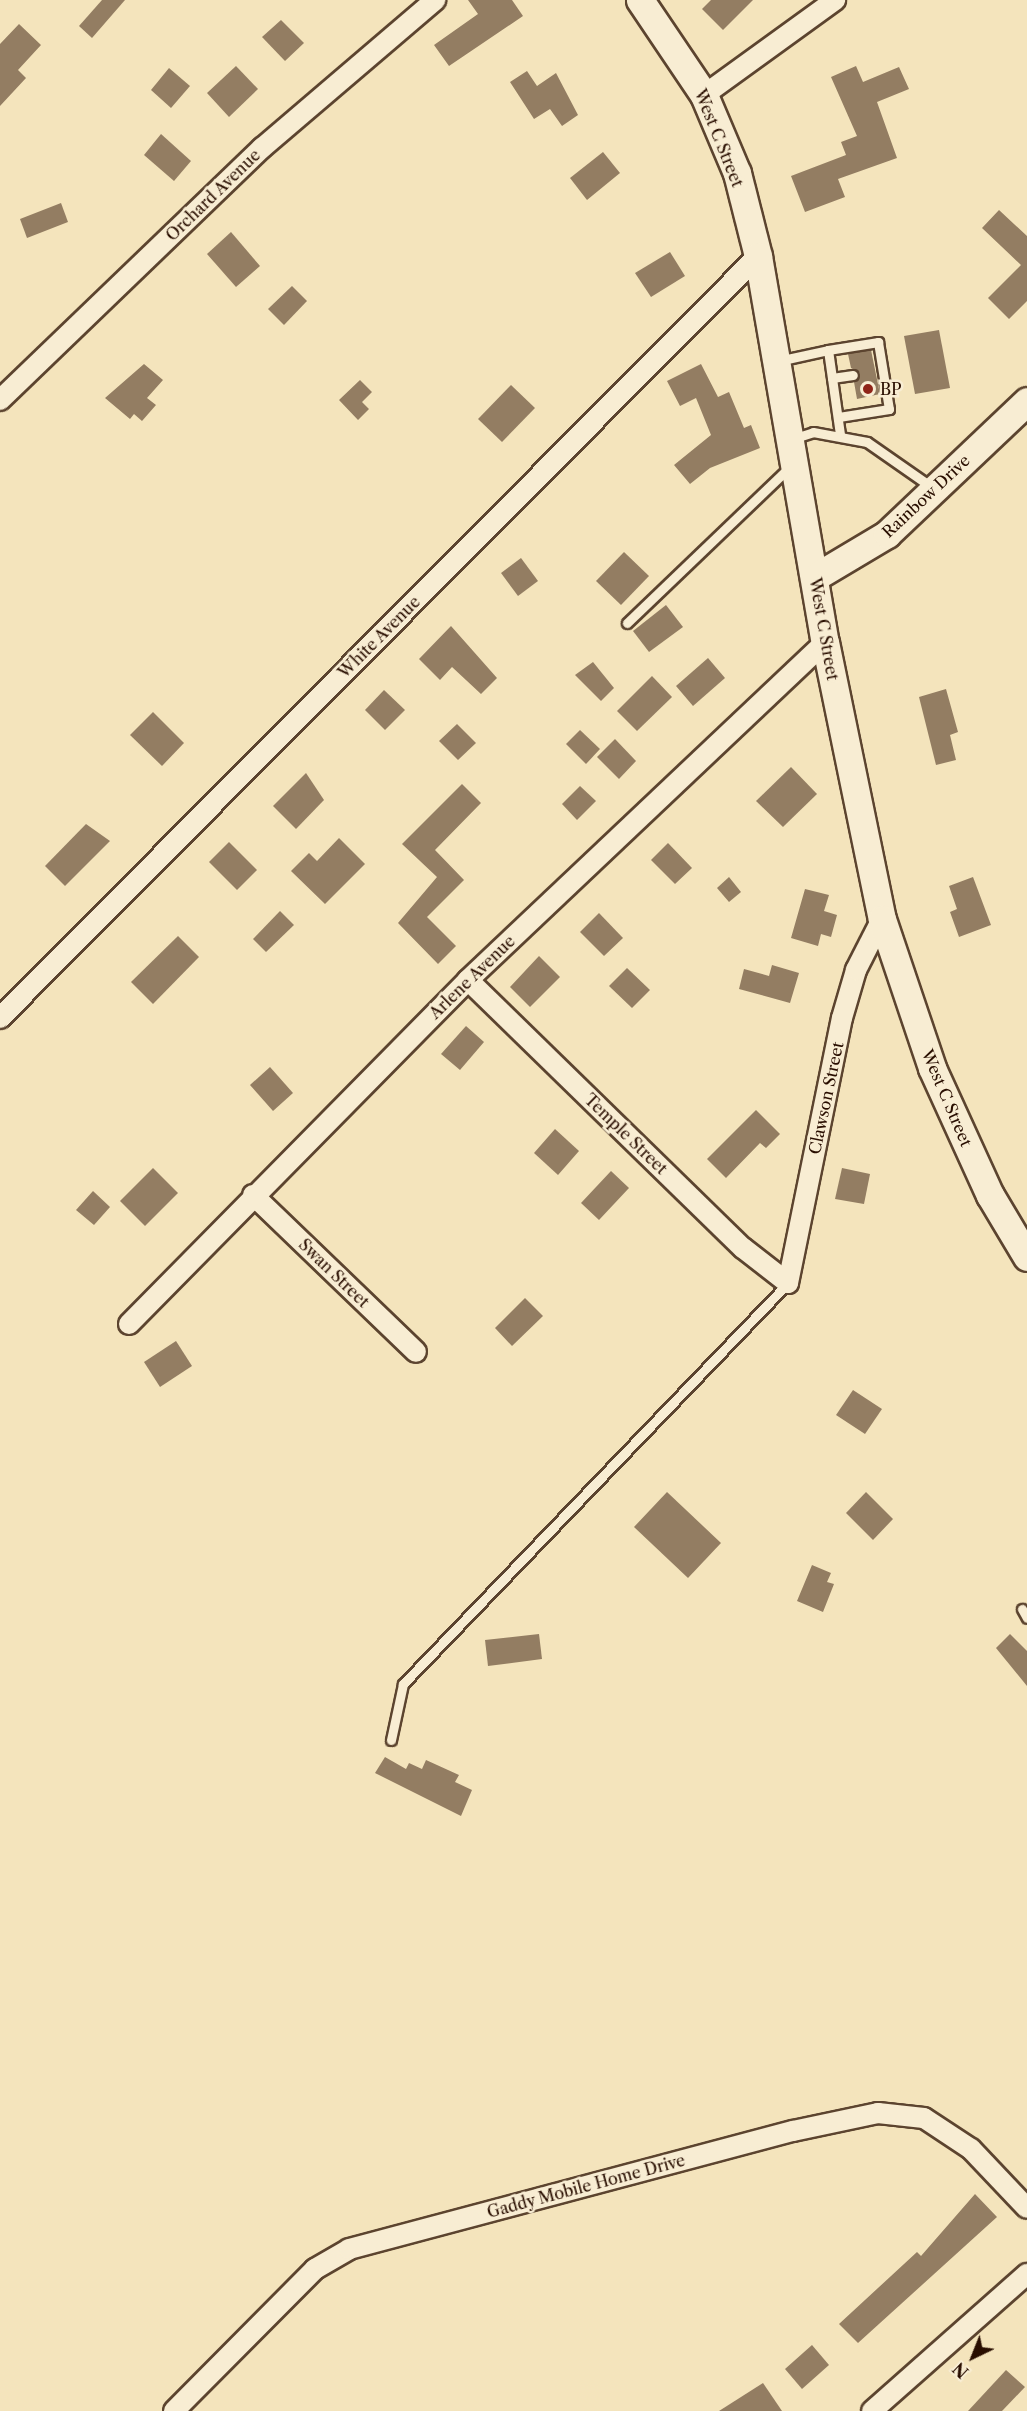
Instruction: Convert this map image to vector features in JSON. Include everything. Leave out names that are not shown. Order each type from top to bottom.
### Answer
[{"type":"main road","name":"West C Street","points":[[640,0],[704,95],[737,173],[758,256],[825,642],[882,919],[932,1068],[990,1195],[1027,1257]]},
{"type":"main road","name":"Rainbow Drive","points":[[815,577],[888,534],[1027,401]]},
{"type":"street","name":"Orchard Avenue","points":[[0,400],[262,148],[435,0]]},
{"type":"street","points":[[704,95],[835,0]]},
{"type":"street","name":"White Avenue","points":[[0,1018],[758,256]]},
{"type":"street","name":"Arlene Avenue","points":[[129,1324],[253,1195],[468,980],[825,642]]},
{"type":"street","name":"Clawson Street","points":[[788,1283],[842,1018],[856,970],[882,919]]},
{"type":"street","name":"Temple Street","points":[[468,980],[743,1248],[788,1283]]},
{"type":"street","name":"Swan Street","points":[[253,1195],[416,1352]]},
{"type":"street","name":"Gaddy Mobile Home Drive","points":[[174,2411],[315,2269],[349,2249],[793,2131],[878,2113],[924,2118],[971,2149],[1027,2208]]},
{"type":"street","points":[[872,2411],[1027,2274]]},
{"type":"lane","points":[[777,361],[878,342],[879,370],[889,410],[839,417]]},
{"type":"lane","points":[[828,350],[840,434]]},
{"type":"lane","points":[[832,378],[853,375]]},
{"type":"lane","points":[[627,622],[813,432],[840,434],[867,442],[935,489]]},
{"type":"lane","points":[[391,1740],[403,1684],[788,1283]]},
{"type":"building","points":[[102,0],[125,0],[92,38],[79,26]]},
{"type":"building","points":[[468,0],[512,0],[523,16],[449,66],[434,45],[478,14]]},
{"type":"building","points":[[711,0],[753,0],[723,30],[702,9]]},
{"type":"building","points":[[281,20],[304,43],[285,61],[262,37]]},
{"type":"building","points":[[19,24],[41,45],[18,70],[26,78],[0,106],[0,44]]},
{"type":"building","points":[[236,66],[258,89],[229,117],[207,93]]},
{"type":"building","points":[[856,66],[863,82],[899,67],[909,89],[877,102],[897,158],[838,179],[845,197],[805,212],[791,176],[846,155],[841,142],[857,136],[831,77]]},
{"type":"building","points":[[169,68],[190,86],[171,108],[151,90]]},
{"type":"building","points":[[527,71],[537,86],[556,73],[578,115],[562,126],[550,109],[534,119],[510,82]]},
{"type":"building","points":[[161,134],[191,161],[174,181],[144,155]]},
{"type":"building","points":[[603,152],[620,173],[587,200],[570,178]]},
{"type":"building","points":[[61,203],[68,222],[27,238],[20,219]]},
{"type":"building","points":[[999,210],[1027,236],[1027,301],[1009,319],[988,298],[1021,265],[982,228]]},
{"type":"building","points":[[231,232],[260,266],[236,287],[207,254]]},
{"type":"building","points":[[670,252],[685,276],[651,297],[635,273]]},
{"type":"building","points":[[292,286],[307,301],[284,325],[268,309]]},
{"type":"building","points":[[939,330],[950,388],[915,394],[904,336]]},
{"type":"building","points":[[871,350],[880,394],[857,399],[854,382],[860,373],[851,368],[848,354]]},
{"type":"building","points":[[144,364],[163,380],[147,398],[156,405],[142,421],[134,414],[130,419],[105,398]]},
{"type":"building","points":[[701,364],[718,397],[729,392],[744,428],[751,425],[760,448],[710,468],[690,484],[674,465],[711,435],[696,398],[680,406],[667,381]]},
{"type":"building","points":[[360,380],[372,392],[362,402],[369,409],[358,420],[339,400]]},
{"type":"building","points":[[511,385],[535,408],[502,442],[478,419]]},
{"type":"building","points":[[624,552],[649,576],[621,605],[596,581]]},
{"type":"building","points":[[521,558],[538,581],[518,596],[501,573]]},
{"type":"building","points":[[666,605],[683,627],[649,652],[633,631]]},
{"type":"building","points":[[451,626],[497,678],[481,694],[452,667],[440,680],[419,659]]},
{"type":"building","points":[[708,658],[725,678],[693,706],[676,686]]},
{"type":"building","points":[[593,662],[614,688],[601,701],[575,675]]},
{"type":"building","points":[[652,676],[672,697],[637,731],[617,711]]},
{"type":"building","points":[[946,689],[958,732],[950,735],[956,760],[936,765],[919,697]]},
{"type":"building","points":[[384,690],[405,710],[385,730],[365,710]]},
{"type":"building","points":[[153,712],[184,743],[162,766],[130,735]]},
{"type":"building","points":[[457,724],[476,743],[458,760],[439,741]]},
{"type":"building","points":[[580,730],[600,749],[586,764],[566,744]]},
{"type":"building","points":[[615,739],[636,761],[619,779],[597,757]]},
{"type":"building","points":[[791,767],[817,794],[783,827],[756,801]]},
{"type":"building","points":[[306,773],[324,800],[296,829],[273,806]]},
{"type":"building","points":[[462,784],[481,803],[435,850],[464,880],[427,917],[456,946],[438,964],[398,923],[437,877],[402,844]]},
{"type":"building","points":[[580,786],[596,801],[577,820],[562,804]]},
{"type":"building","points":[[86,824],[110,841],[65,886],[45,866]]},
{"type":"building","points":[[339,838],[365,864],[325,904],[291,871],[309,853],[317,861]]},
{"type":"building","points":[[229,842],[257,870],[237,890],[209,862]]},
{"type":"building","points":[[668,843],[692,868],[675,884],[651,860]]},
{"type":"building","points":[[729,877],[741,892],[729,902],[717,888]]},
{"type":"building","points":[[973,877],[991,925],[959,937],[950,912],[957,909],[949,886]]},
{"type":"building","points":[[805,889],[829,895],[824,911],[837,915],[831,937],[821,934],[818,946],[791,938]]},
{"type":"building","points":[[280,911],[294,925],[266,952],[253,939]]},
{"type":"building","points":[[599,913],[623,938],[604,956],[580,932]]},
{"type":"building","points":[[178,936],[199,957],[153,1004],[131,982]]},
{"type":"building","points":[[539,956],[560,977],[530,1007],[510,987]]},
{"type":"building","points":[[772,965],[799,973],[790,1003],[739,989],[744,969],[769,976]]},
{"type":"building","points":[[627,968],[650,990],[632,1008],[609,986]]},
{"type":"building","points":[[466,1026],[484,1042],[460,1070],[441,1054]]},
{"type":"building","points":[[270,1067],[293,1093],[273,1111],[250,1085]]},
{"type":"building","points":[[756,1110],[780,1134],[766,1148],[760,1143],[726,1178],[707,1159]]},
{"type":"building","points":[[555,1129],[579,1151],[558,1175],[534,1153]]},
{"type":"building","points":[[153,1168],[178,1193],[145,1226],[120,1201]]},
{"type":"building","points":[[842,1168],[870,1174],[864,1204],[835,1199]]},
{"type":"building","points":[[611,1171],[629,1188],[599,1220],[581,1203]]},
{"type":"building","points":[[93,1191],[110,1207],[94,1225],[76,1210]]},
{"type":"building","points":[[525,1298],[543,1316],[512,1346],[495,1328]]},
{"type":"building","points":[[176,1341],[192,1366],[160,1387],[144,1362]]},
{"type":"building","points":[[853,1390],[882,1409],[865,1434],[836,1415]]},
{"type":"building","points":[[667,1492],[721,1543],[688,1578],[634,1527]]},
{"type":"building","points":[[866,1492],[893,1519],[873,1540],[846,1513]]},
{"type":"building","points":[[812,1565],[831,1573],[827,1582],[834,1584],[823,1612],[797,1601]]},
{"type":"building","points":[[539,1634],[542,1659],[488,1666],[485,1640]]},
{"type":"building","points":[[1010,1634],[1027,1651],[1027,1686],[996,1648]]},
{"type":"building","points":[[385,1757],[406,1769],[409,1763],[422,1769],[426,1760],[459,1775],[455,1782],[472,1790],[461,1816],[375,1773]]},
{"type":"building","points":[[975,2194],[997,2217],[858,2343],[839,2324],[917,2252],[921,2256]]},
{"type":"building","points":[[812,2345],[829,2365],[802,2389],[785,2369]]},
{"type":"building","points":[[1006,2370],[1025,2387],[1002,2411],[968,2411]]},
{"type":"building","points":[[763,2383],[782,2411],[719,2411]]},
{"type":"place","name":"BP","points":[[868,389]]}]
